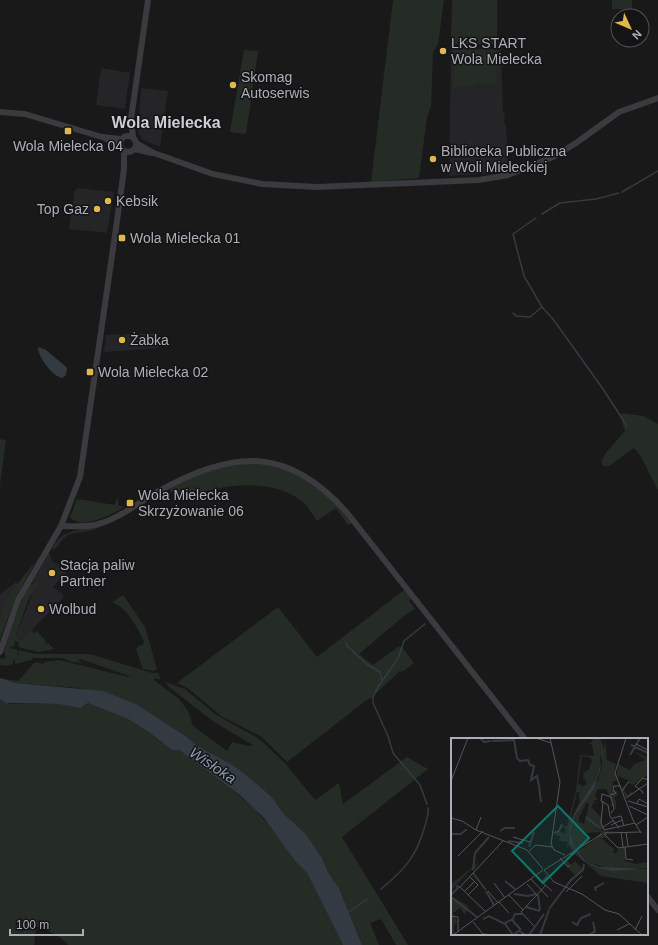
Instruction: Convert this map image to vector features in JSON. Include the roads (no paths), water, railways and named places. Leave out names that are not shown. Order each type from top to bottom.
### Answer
[{"type":"street","points":[[0,652],[18,600],[61,526],[77,488],[86,446],[124,169],[131,149],[131,119],[148,0]]},
{"type":"street","points":[[0,112],[25,114],[102,137],[121,141],[131,149],[154,153],[219,176],[269,184],[324,187],[484,180],[511,174],[552,156],[576,143],[620,112],[658,98]]},
{"type":"street","points":[[121,141],[131,119]]},
{"type":"street","points":[[121,141],[132,137]]},
{"type":"street","points":[[61,526],[85,526],[108,520],[164,488],[208,467],[230,462],[254,461],[271,463],[290,468],[319,484],[348,514],[523,738]]},
{"type":"street","points":[[648,897],[658,910]]},
{"type":"water","points":[[38,347],[46,350],[67,368],[66,375],[62,378],[58,377],[46,366],[40,356]]},
{"type":"water","name":"Wisłoka","points":[[0,678],[16,683],[103,691],[138,705],[187,737],[196,745],[234,766],[272,797],[283,813],[306,834],[322,858],[329,874],[339,888],[362,945],[343,945],[307,873],[296,862],[263,817],[241,796],[179,750],[172,750],[128,719],[88,703],[80,708],[58,704],[6,703],[0,699]]},
{"type":"waterway","points":[[622,192],[658,171]]},
{"type":"waterway","points":[[542,214],[560,203],[596,199],[619,193]]},
{"type":"waterway","points":[[536,218],[513,234],[524,276],[542,307],[553,319],[603,389],[627,426]]},
{"type":"waterway","points":[[513,313],[516,316],[530,317],[542,307]]},
{"type":"waterway","points":[[425,624],[404,641],[398,658],[378,687],[373,697],[373,703],[388,736],[393,753],[420,785],[427,804]]},
{"type":"waterway","points":[[346,642],[347,646],[368,665],[380,672],[382,681]]},
{"type":"waterway","points":[[381,889],[403,869],[413,855],[421,839],[428,816],[428,808]]},
{"type":"waterway","points":[[347,913],[367,899]]},
{"type":"place","name":"LKS START Wola Mielecka","points":[[443,51]]},
{"type":"place","name":"Skomag Autoserwis","points":[[233,85]]},
{"type":"place","name":"Wola Mielecka 04","points":[[68,131]]},
{"type":"place","name":"Biblioteka Publiczna w Woli Mieleckiej","points":[[433,159]]},
{"type":"place","name":"Kebsik","points":[[108,201]]},
{"type":"place","name":"Top Gaz","points":[[97,209]]},
{"type":"place","name":"Wola Mielecka 01","points":[[122,238]]},
{"type":"place","name":"Żabka","points":[[122,340]]},
{"type":"place","name":"Wola Mielecka 02","points":[[90,372]]},
{"type":"place","name":"Wola Mielecka Skrzyżowanie 06","points":[[130,503]]},
{"type":"place","name":"Stacja paliw Partner","points":[[52,573]]},
{"type":"place","name":"Wolbud","points":[[41,609]]},
{"type":"district","name":"Wola Mielecka","points":[[166,122]]}]
